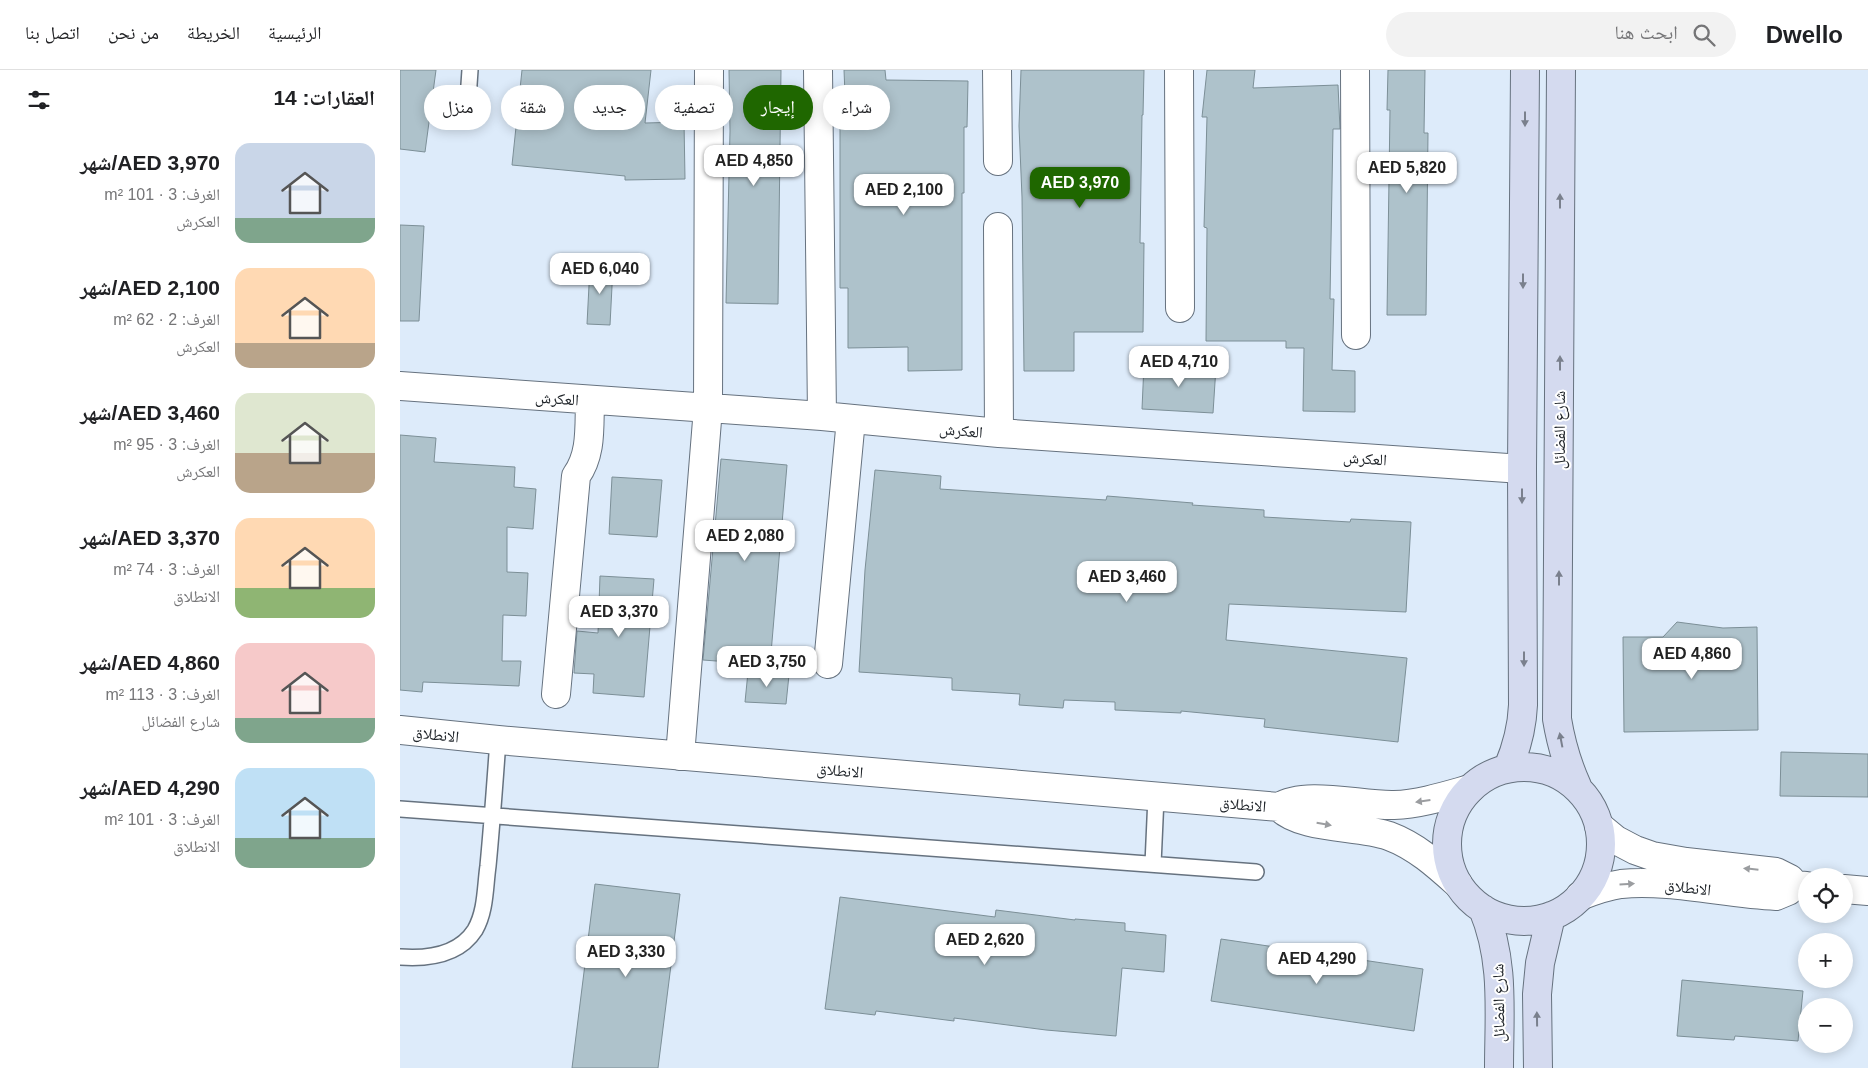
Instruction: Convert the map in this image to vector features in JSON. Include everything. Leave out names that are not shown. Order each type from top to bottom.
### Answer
[{"type":"street","points":[[680,756],[708,408],[709,70]]},
{"type":"street","points":[[818,70],[822,416]]},
{"type":"street","points":[[997,70],[998,161]]},
{"type":"street","points":[[1179,70],[1180,308]]},
{"type":"street","points":[[1355,70],[1356,335]]},
{"type":"street","points":[[1508,768],[1517,748],[1522,726],[1523,705],[1522,469],[1525,70]]},
{"type":"street","name":"شارع الفضائل","points":[[1561,70],[1557,719],[1567,765],[1577,786]]},
{"type":"street","points":[[998,227],[999,433]]},
{"type":"street","name":"العكرش","points":[[400,386],[822,416],[999,433],[1522,469]]},
{"type":"street","points":[[556,694],[576,476],[572,470],[570,456],[583,400]]},
{"type":"street","points":[[828,664],[851,419]]},
{"type":"street","name":"الانطلاق","points":[[400,730],[1279,807],[1293,800],[1314,799],[1375,805],[1397,805],[1434,800],[1470,789]]},
{"type":"street","points":[[1524,766],[1547,769],[1577,786],[1591,805],[1599,826],[1601,838],[1599,864],[1594,876],[1572,905],[1551,916],[1528,921],[1516,920],[1504,918],[1483,909],[1465,894],[1452,871],[1448,857],[1448,835],[1453,814],[1460,800],[1470,789],[1491,774],[1508,768],[1524,766]]},
{"type":"street","name":"الانطلاق","points":[[1279,807],[1285,813],[1301,820],[1389,836],[1432,860],[1458,884]]},
{"type":"street","name":"الانطلاق","points":[[1599,826],[1616,840],[1652,856],[1686,862],[1776,872],[1798,884]]},
{"type":"street","name":"الانطلاق","points":[[1580,896],[1614,886],[1644,883],[1776,896],[1798,887]]},
{"type":"street","points":[[1853,889],[1868,890]]},
{"type":"street","name":"شارع الفضائل","points":[[1483,909],[1494,943],[1499,973],[1499,1068]]},
{"type":"street","points":[[1538,1068],[1537,994],[1540,962],[1551,916]]},
{"type":"lane","points":[[469,85],[470,70]]},
{"type":"lane","points":[[400,957],[420,958],[441,954],[467,940],[475,930],[483,913],[498,740]]},
{"type":"lane","points":[[1153,864],[1156,797]]},
{"type":"lane","points":[[400,809],[1256,872]]},
{"type":"building","points":[[400,70],[436,70],[434,85],[424,85],[424,130],[428,130],[425,152],[400,149]]},
{"type":"building","points":[[522,70],[651,70],[645,123],[655,123],[655,130],[684,130],[685,179],[625,180],[625,176],[512,165],[516,130],[564,130],[564,85],[520,85]]},
{"type":"building","points":[[729,70],[781,70],[781,85],[743,85],[743,130],[780,130],[778,304],[726,303],[730,130],[733,130],[733,85],[729,85]]},
{"type":"building","points":[[844,70],[885,70],[886,80],[968,81],[967,127],[964,127],[964,193],[962,193],[962,370],[908,371],[908,347],[848,348],[848,288],[840,288],[840,130],[890,130],[890,85],[845,85]]},
{"type":"building","points":[[1021,70],[1144,70],[1140,243],[1144,243],[1143,332],[1074,332],[1074,371],[1024,371],[1022,197],[1019,126]]},
{"type":"building","points":[[1207,70],[1255,70],[1253,88],[1338,85],[1340,129],[1333,129],[1330,299],[1334,299],[1332,370],[1355,371],[1355,412],[1303,411],[1304,348],[1286,348],[1286,341],[1206,341],[1207,228],[1204,227],[1207,117],[1202,117]]},
{"type":"building","points":[[1388,70],[1425,70],[1424,133],[1428,133],[1426,315],[1387,315],[1390,110],[1387,110]]},
{"type":"building","points":[[400,225],[424,226],[419,321],[400,321]]},
{"type":"building","points":[[590,266],[613,267],[610,325],[587,324]]},
{"type":"building","points":[[1144,364],[1216,367],[1213,413],[1142,409]]},
{"type":"building","points":[[400,435],[436,438],[434,462],[515,467],[514,487],[536,489],[533,529],[507,527],[507,572],[528,573],[526,616],[503,615],[502,661],[521,661],[519,686],[423,682],[422,692],[400,690]]},
{"type":"building","points":[[721,459],[787,465],[770,665],[703,660]]},
{"type":"building","points":[[875,470],[941,476],[940,489],[1106,500],[1107,496],[1193,503],[1192,505],[1264,510],[1264,517],[1350,522],[1351,519],[1411,522],[1406,612],[1229,604],[1226,640],[1407,658],[1398,742],[1264,727],[1265,719],[1181,711],[1181,713],[1115,710],[1115,702],[1064,700],[1063,708],[1019,705],[1020,694],[952,690],[952,678],[859,672],[865,570]]},
{"type":"building","points":[[612,477],[662,480],[657,537],[609,534]]},
{"type":"building","points":[[600,576],[654,579],[644,697],[593,693],[594,674],[574,673],[577,631],[598,633]]},
{"type":"building","points":[[1677,622],[1723,628],[1757,627],[1758,730],[1624,732],[1623,637],[1663,637]]},
{"type":"building","points":[[748,672],[789,675],[786,704],[745,702]]},
{"type":"building","points":[[1781,752],[1868,754],[1868,797],[1780,796]]},
{"type":"building","points":[[595,884],[680,894],[658,1068],[572,1068]]},
{"type":"building","points":[[840,897],[995,917],[996,910],[1075,920],[1125,923],[1125,931],[1166,935],[1164,972],[1122,968],[1116,1036],[1046,1030],[954,1018],[954,1021],[876,1011],[875,1015],[825,1009]]},
{"type":"building","points":[[1221,939],[1423,969],[1414,1031],[1211,1001]]},
{"type":"building","points":[[1682,980],[1803,991],[1802,998],[1798,998],[1798,1041],[1735,1036],[1734,1040],[1677,1036]]}]
